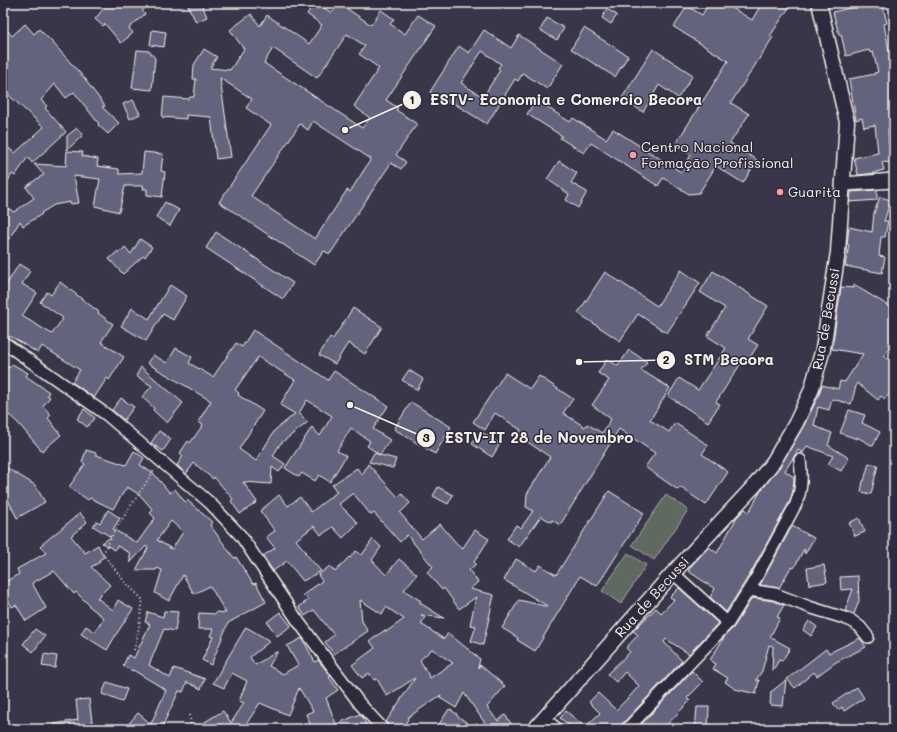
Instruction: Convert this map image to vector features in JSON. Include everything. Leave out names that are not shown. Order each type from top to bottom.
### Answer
[{"type":"street","name":"Rua de Becussi","points":[[535,729],[774,461],[796,423],[811,391],[823,349],[838,252],[847,122],[819,3]]},
{"type":"street","points":[[3,342],[107,415],[210,503],[241,536],[303,627],[360,704],[383,729]]},
{"type":"street","points":[[627,729],[728,623],[749,590],[784,528],[800,494],[802,483],[800,460]]},
{"type":"street","points":[[673,573],[728,623]]},
{"type":"street","points":[[749,590],[775,594],[841,617],[860,627],[868,637]]},
{"type":"street","points":[[545,719],[557,729]]},
{"type":"path","points":[[134,650],[144,600],[125,582],[103,554],[115,530],[160,461]]},
{"type":"path","points":[[190,715],[191,729]]},
{"type":"green space","points":[[666,495],[688,510],[654,560],[632,545]]},
{"type":"green space","points":[[628,553],[646,565],[621,604],[602,591]]},
{"type":"building","points":[[108,3],[151,3],[142,11],[145,14],[129,28],[133,33],[121,43],[105,24],[103,26],[95,19]]},
{"type":"building","points":[[195,3],[201,3],[207,17],[196,22],[188,6]]},
{"type":"building","points":[[314,3],[332,13],[339,3],[371,25],[381,10],[394,19],[390,24],[405,34],[418,15],[436,26],[386,100],[398,108],[396,110],[417,124],[396,155],[406,162],[401,169],[391,163],[330,254],[324,251],[314,265],[219,202],[271,125],[246,108],[252,99],[220,78],[231,157],[216,159],[211,117],[186,115],[186,119],[162,117],[164,97],[189,99],[190,97],[194,97],[196,79],[193,79],[194,65],[204,49],[217,57],[210,68],[230,70],[244,49],[230,30],[251,14],[260,26],[267,15],[309,44],[322,25],[307,14]],"holes":[[[347,34],[365,46],[359,54],[379,68],[354,106],[370,118],[362,128],[264,63],[273,48],[317,78]],[[313,121],[371,159],[350,192],[347,190],[315,239],[251,196],[300,124],[308,130]]]},
{"type":"building","points":[[709,3],[724,3],[752,20],[762,3],[792,3],[770,36],[773,37],[731,103],[749,114],[730,143],[757,160],[743,183],[716,166],[699,193],[689,194],[663,178],[658,186],[591,143],[584,153],[560,138],[562,136],[527,114],[536,100],[570,122],[573,118],[606,139],[613,129],[681,172],[691,155],[675,145],[728,61],[674,27],[687,6],[702,15]]},
{"type":"building","points":[[870,3],[882,3],[887,23],[884,24],[889,51],[894,50],[894,64],[891,65],[894,82],[894,128],[888,129],[889,146],[894,146],[894,163],[882,162],[884,170],[876,173],[858,175],[854,158],[878,153],[875,125],[864,127],[862,118],[856,120],[849,79],[875,74],[874,73],[878,72],[873,52],[870,53],[869,50],[846,56],[841,34],[839,35],[833,12]]},
{"type":"building","points":[[607,9],[617,15],[611,24],[602,18]]},
{"type":"building","points":[[547,18],[564,28],[557,40],[540,30]]},
{"type":"building","points":[[25,24],[34,34],[39,29],[52,42],[87,81],[105,106],[102,107],[119,123],[108,134],[98,125],[99,124],[74,92],[66,98],[55,84],[41,100],[47,106],[45,108],[66,132],[32,163],[28,157],[15,176],[12,174],[3,189],[3,144],[15,153],[44,127],[3,90],[3,25],[12,36]]},
{"type":"building","points":[[584,28],[628,56],[615,77],[571,49]]},
{"type":"building","points":[[152,30],[166,32],[164,47],[150,45]]},
{"type":"building","points":[[484,30],[511,48],[519,35],[563,64],[547,89],[523,73],[518,81],[515,79],[487,124],[450,101],[449,103],[430,92],[459,46],[469,53]],"holes":[[[482,51],[501,64],[498,68],[500,70],[483,97],[461,83]]]},
{"type":"building","points":[[653,49],[693,75],[678,98],[659,85],[643,112],[622,98]]},
{"type":"building","points":[[137,50],[149,51],[155,58],[152,90],[132,88]]},
{"type":"building","points":[[133,100],[140,114],[130,119],[123,104]]},
{"type":"building","points":[[77,128],[83,135],[67,150],[67,136]]},
{"type":"building","points":[[67,151],[83,152],[82,156],[98,159],[97,166],[119,169],[119,174],[142,173],[144,152],[163,154],[161,171],[165,172],[162,197],[147,195],[147,189],[143,189],[144,186],[125,186],[119,212],[95,206],[100,179],[74,176],[79,203],[70,204],[70,202],[54,205],[23,226],[20,221],[9,239],[3,235],[3,205],[14,212],[34,198],[26,187],[44,175],[34,164],[66,166]]},
{"type":"building","points":[[559,161],[577,173],[571,183],[587,192],[578,208],[566,200],[569,194],[547,179]]},
{"type":"building","points":[[877,190],[877,200],[850,202],[851,192]]},
{"type":"building","points":[[880,197],[891,200],[884,221],[888,221],[885,237],[881,237],[879,256],[885,257],[882,273],[845,266],[849,245],[847,244],[849,227],[872,232],[874,213]]},
{"type":"building","points":[[165,202],[179,210],[170,226],[156,217]]},
{"type":"building","points":[[216,232],[293,283],[283,299],[206,248]]},
{"type":"building","points":[[140,239],[152,247],[145,257],[143,256],[123,274],[109,259],[125,247],[131,254]]},
{"type":"building","points":[[19,264],[30,271],[22,284],[37,293],[22,316],[52,334],[63,318],[40,302],[47,292],[51,295],[60,282],[113,324],[101,342],[124,357],[109,380],[107,378],[94,398],[72,382],[80,370],[42,346],[38,353],[10,336],[9,338],[3,335],[3,325],[7,319],[3,317],[3,290]]},
{"type":"building","points":[[681,270],[700,283],[667,333],[638,314],[620,341],[578,313],[605,272],[657,306]]},
{"type":"building","points":[[713,271],[768,306],[748,339],[758,345],[747,362],[743,360],[716,402],[720,404],[708,422],[668,396],[679,378],[698,390],[726,348],[707,336],[725,308],[700,292]]},
{"type":"building","points":[[170,285],[187,296],[173,320],[163,314],[146,341],[121,326],[132,308],[149,319]]},
{"type":"building","points":[[854,285],[894,309],[894,337],[884,357],[894,362],[894,388],[885,399],[881,396],[878,400],[857,383],[851,404],[832,399],[829,410],[818,407],[814,426],[832,433],[828,445],[849,458],[841,471],[828,464],[833,456],[807,446],[803,453],[798,450],[785,471],[794,477],[793,491],[790,501],[750,574],[726,612],[710,597],[715,589],[688,571],[709,547],[717,553],[737,517],[745,509],[749,512],[760,492],[781,465],[803,427],[819,395],[822,385],[838,389],[840,381],[845,382],[863,354],[832,349],[841,287],[854,288]]},
{"type":"building","points":[[353,308],[382,327],[365,354],[348,343],[335,364],[319,355],[330,337],[333,339]]},
{"type":"building","points":[[253,330],[328,380],[334,371],[388,406],[373,429],[390,440],[380,455],[367,446],[370,441],[351,428],[337,451],[346,456],[330,482],[319,475],[315,481],[302,473],[299,477],[285,468],[312,427],[320,436],[332,416],[307,400],[299,413],[308,422],[280,444],[273,456],[285,464],[279,472],[272,467],[271,484],[243,482],[257,502],[240,514],[231,501],[233,499],[214,477],[213,479],[194,463],[186,474],[177,465],[183,456],[180,453],[188,441],[190,443],[203,425],[198,422],[211,401],[147,363],[153,355],[167,363],[176,348],[192,357],[189,363],[213,377],[236,343],[242,347]],"holes":[[[258,357],[295,380],[280,405],[295,414],[275,430],[256,461],[239,449],[263,411],[238,395],[239,393],[235,390]]]},
{"type":"building","points":[[629,350],[647,362],[641,370],[670,388],[650,420],[669,432],[675,423],[708,445],[702,454],[728,472],[706,505],[680,487],[678,490],[645,467],[655,453],[619,429],[560,525],[541,516],[519,547],[507,539],[516,525],[521,528],[533,511],[526,507],[527,494],[550,457],[517,435],[521,430],[495,413],[485,430],[473,422],[505,373],[530,389],[539,376],[573,399],[563,413],[585,427],[587,424],[602,433],[611,419],[592,405],[609,380],[598,373],[607,359],[618,366]]},
{"type":"building","points":[[3,364],[9,368],[12,364],[28,373],[26,376],[49,392],[47,395],[50,397],[43,406],[51,415],[48,418],[61,435],[42,451],[18,423],[8,414],[3,419]]},
{"type":"building","points":[[141,367],[183,403],[167,423],[142,397],[152,386],[136,376]]},
{"type":"building","points":[[409,370],[423,379],[417,390],[402,380]]},
{"type":"building","points":[[121,398],[134,407],[124,420],[112,410]]},
{"type":"building","points":[[411,402],[451,427],[435,454],[394,429]]},
{"type":"building","points":[[84,409],[95,418],[87,427],[77,419]]},
{"type":"building","points":[[849,410],[865,415],[862,423],[880,432],[873,446],[857,437],[857,439],[840,433]]},
{"type":"building","points":[[159,431],[171,439],[163,451],[151,443]]},
{"type":"building","points":[[480,431],[500,444],[492,457],[472,444]]},
{"type":"building","points":[[86,450],[126,465],[134,451],[144,458],[140,465],[154,474],[170,493],[175,489],[185,502],[187,500],[212,522],[210,525],[234,558],[236,557],[253,584],[256,583],[266,602],[228,623],[211,665],[202,660],[213,637],[210,636],[213,629],[198,629],[199,613],[226,613],[210,586],[194,594],[183,575],[169,601],[155,593],[162,570],[157,568],[156,570],[136,570],[148,548],[146,546],[130,563],[130,553],[117,546],[115,550],[102,543],[111,537],[93,526],[97,521],[100,523],[108,510],[120,518],[113,529],[137,543],[155,518],[150,513],[153,510],[140,495],[127,487],[113,509],[90,498],[88,500],[69,487],[85,464],[82,462]],"holes":[[[171,521],[183,532],[172,549],[157,540]]]},
{"type":"building","points":[[374,453],[396,459],[393,468],[369,462]]},
{"type":"building","points":[[869,463],[878,465],[871,494],[861,492]]},
{"type":"building","points":[[368,464],[398,497],[402,494],[410,503],[400,513],[422,539],[440,524],[462,549],[475,530],[489,539],[474,562],[476,564],[469,570],[478,582],[470,589],[494,595],[483,645],[471,641],[476,626],[470,625],[476,597],[459,609],[444,588],[442,590],[427,572],[433,567],[407,535],[400,542],[374,513],[371,515],[353,493],[339,504],[358,523],[343,538],[333,527],[321,535],[314,526],[296,540],[321,571],[303,581],[287,561],[273,571],[263,556],[275,548],[266,537],[275,531],[260,511],[279,495],[288,506],[300,497],[311,512],[337,492],[332,485],[357,468],[362,475]]},
{"type":"building","points":[[7,468],[35,485],[45,502],[17,518],[8,500],[3,506],[3,475]]},
{"type":"building","points":[[438,487],[453,495],[448,504],[433,496]]},
{"type":"building","points":[[609,491],[644,513],[597,586],[580,576],[535,651],[517,640],[518,638],[502,628],[519,600],[549,607],[504,580],[516,559],[536,571],[540,565],[556,575]]},
{"type":"building","points":[[80,513],[87,522],[71,536],[85,553],[98,545],[104,557],[99,560],[100,562],[91,567],[110,585],[97,598],[113,610],[118,600],[133,609],[107,650],[81,634],[86,626],[95,632],[104,618],[89,606],[76,592],[74,594],[54,571],[32,583],[46,608],[26,621],[16,605],[12,607],[3,592],[3,583],[19,574],[17,569],[46,553],[40,546]]},
{"type":"building","points":[[859,518],[865,532],[855,536],[849,523]]},
{"type":"building","points":[[792,526],[814,538],[805,554],[804,549],[794,568],[791,567],[779,588],[760,585]]},
{"type":"building","points":[[373,539],[381,547],[372,560],[386,575],[399,559],[417,574],[404,590],[421,601],[420,603],[444,618],[421,615],[425,617],[421,624],[444,639],[448,633],[480,659],[478,668],[480,665],[505,686],[487,707],[498,721],[505,715],[515,729],[483,729],[487,726],[464,693],[456,708],[440,698],[441,695],[407,718],[408,719],[402,729],[390,729],[386,722],[415,678],[387,696],[377,679],[374,680],[369,673],[362,678],[352,665],[375,648],[370,641],[404,619],[386,607],[382,614],[360,600],[362,621],[368,631],[334,654],[325,642],[334,635],[314,610],[305,616],[299,607],[308,600],[303,595],[322,581],[318,575],[330,566],[335,572],[356,551],[362,555]],"holes":[[[432,649],[453,663],[430,678],[420,660]]]},
{"type":"building","points":[[824,565],[827,582],[809,585],[807,568]]},
{"type":"building","points":[[858,576],[859,601],[854,614],[845,611],[853,589],[841,590],[840,577]]},
{"type":"building","points":[[679,588],[718,623],[689,654],[666,639],[664,642],[682,661],[622,724],[620,729],[574,729],[560,718],[566,711],[585,727],[600,713],[589,702],[598,693],[616,710],[631,695],[639,686],[625,672],[616,682],[607,674],[630,652],[626,648],[638,635],[633,631],[656,608],[661,613],[674,600],[670,597]]},
{"type":"building","points":[[752,598],[773,601],[784,605],[777,617],[780,618],[770,637],[790,648],[782,661],[779,660],[772,672],[773,646],[769,645],[762,671],[756,680],[759,680],[756,694],[735,689],[725,682],[728,678],[713,669],[716,664],[710,660],[725,636],[734,627]]},
{"type":"building","points":[[164,611],[178,612],[175,631],[164,629],[149,665],[170,678],[174,668],[205,679],[201,689],[187,682],[183,692],[179,691],[161,729],[124,729],[138,713],[151,724],[166,690],[133,670],[123,666],[128,655],[134,658],[150,624],[145,622],[148,612],[163,617]]},
{"type":"building","points":[[280,612],[291,626],[277,636],[267,622]]},
{"type":"building","points":[[809,621],[817,627],[811,636],[803,630]]},
{"type":"building","points":[[246,627],[270,641],[250,657],[255,665],[278,651],[269,666],[283,674],[298,665],[287,646],[302,638],[315,662],[318,660],[331,676],[329,677],[338,690],[326,698],[336,724],[360,714],[368,729],[312,729],[306,714],[313,711],[299,688],[288,715],[260,703],[243,729],[237,729],[232,726],[234,729],[206,729],[203,723],[223,711],[231,723],[244,703],[239,701],[247,681],[232,673],[224,688],[213,683]]},
{"type":"building","points":[[35,629],[45,636],[33,652],[23,644]]},
{"type":"building","points":[[860,638],[866,647],[836,662],[817,676],[814,672],[795,688],[787,679],[826,649],[829,653]]},
{"type":"building","points":[[44,654],[57,656],[55,668],[42,666]]},
{"type":"building","points":[[692,671],[703,682],[687,698],[690,701],[663,729],[637,729]]},
{"type":"building","points":[[786,680],[783,706],[770,705],[771,692]]},
{"type":"building","points":[[107,682],[127,689],[122,702],[102,694]]},
{"type":"building","points":[[857,687],[864,698],[844,711],[842,707],[838,710],[833,703]]},
{"type":"building","points":[[89,699],[93,729],[55,729],[54,724],[78,720],[76,700]]},
{"type":"building","points":[[697,707],[709,707],[708,729],[695,729]]},
{"type":"building","points":[[449,709],[457,714],[456,715],[476,729],[436,729]]},
{"type":"place","name":"ESTV- Economia e Comercio Becora","points":[[345,130]]},
{"type":"place","name":"Centro Nacional Formação Profissional","points":[[633,155]]},
{"type":"place","name":"Guarita","points":[[780,192]]},
{"type":"place","name":"STM Becora","points":[[579,362]]},
{"type":"place","name":"ESTV-IT 28 de Novembro","points":[[350,405]]}]
